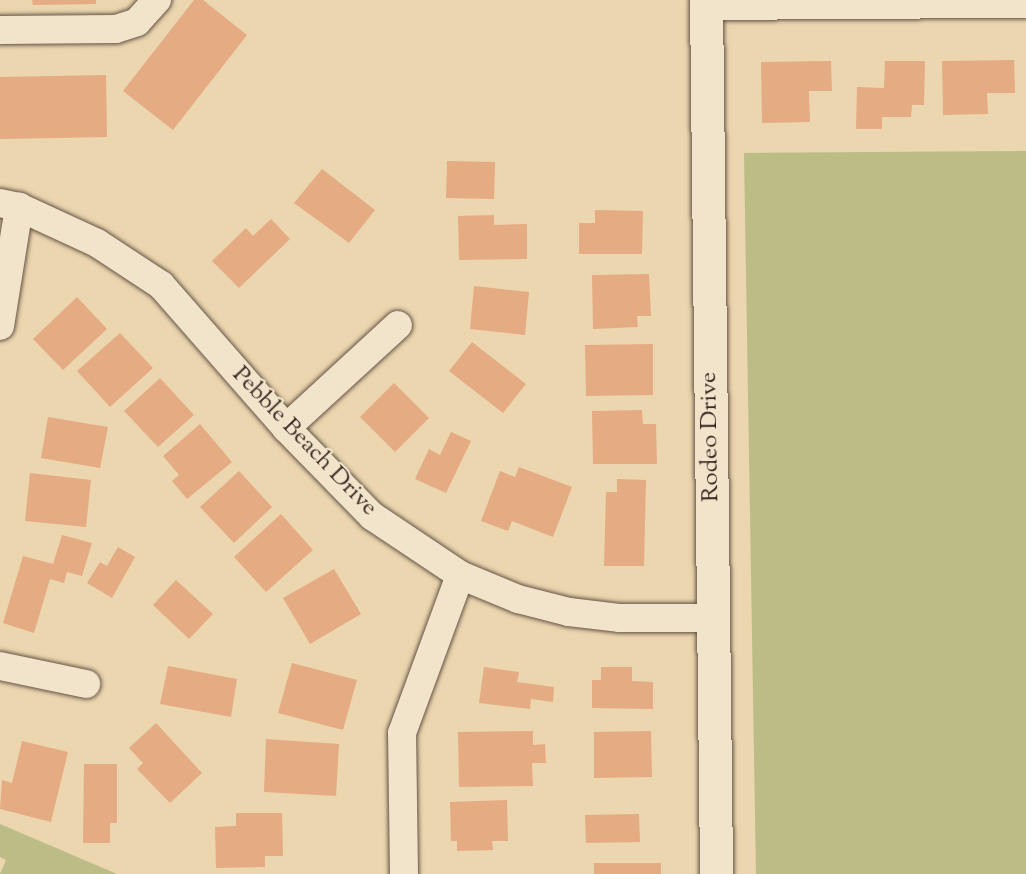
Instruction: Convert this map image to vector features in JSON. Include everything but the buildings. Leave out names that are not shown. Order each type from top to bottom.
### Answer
[{"type":"street","points":[[0,30],[116,29],[138,22],[157,0]]},
{"type":"street","points":[[706,3],[1026,4]]},
{"type":"street","name":"Rodeo Drive","points":[[706,3],[716,874]]},
{"type":"street","points":[[0,326],[10,205]]},
{"type":"street","name":"Pebble Beach Drive","points":[[10,205],[97,243],[161,285],[286,428],[372,516],[460,574],[518,599],[568,612],[619,618],[713,618]]},
{"type":"street","points":[[286,428],[398,325]]},
{"type":"street","points":[[404,874],[402,733],[460,574]]},
{"type":"street","points":[[0,666],[86,684]]},
{"type":"green space","points":[[1026,151],[1026,874],[756,874],[744,153]]},
{"type":"green space","points":[[0,824],[117,874],[0,874],[6,860],[0,857]]}]
